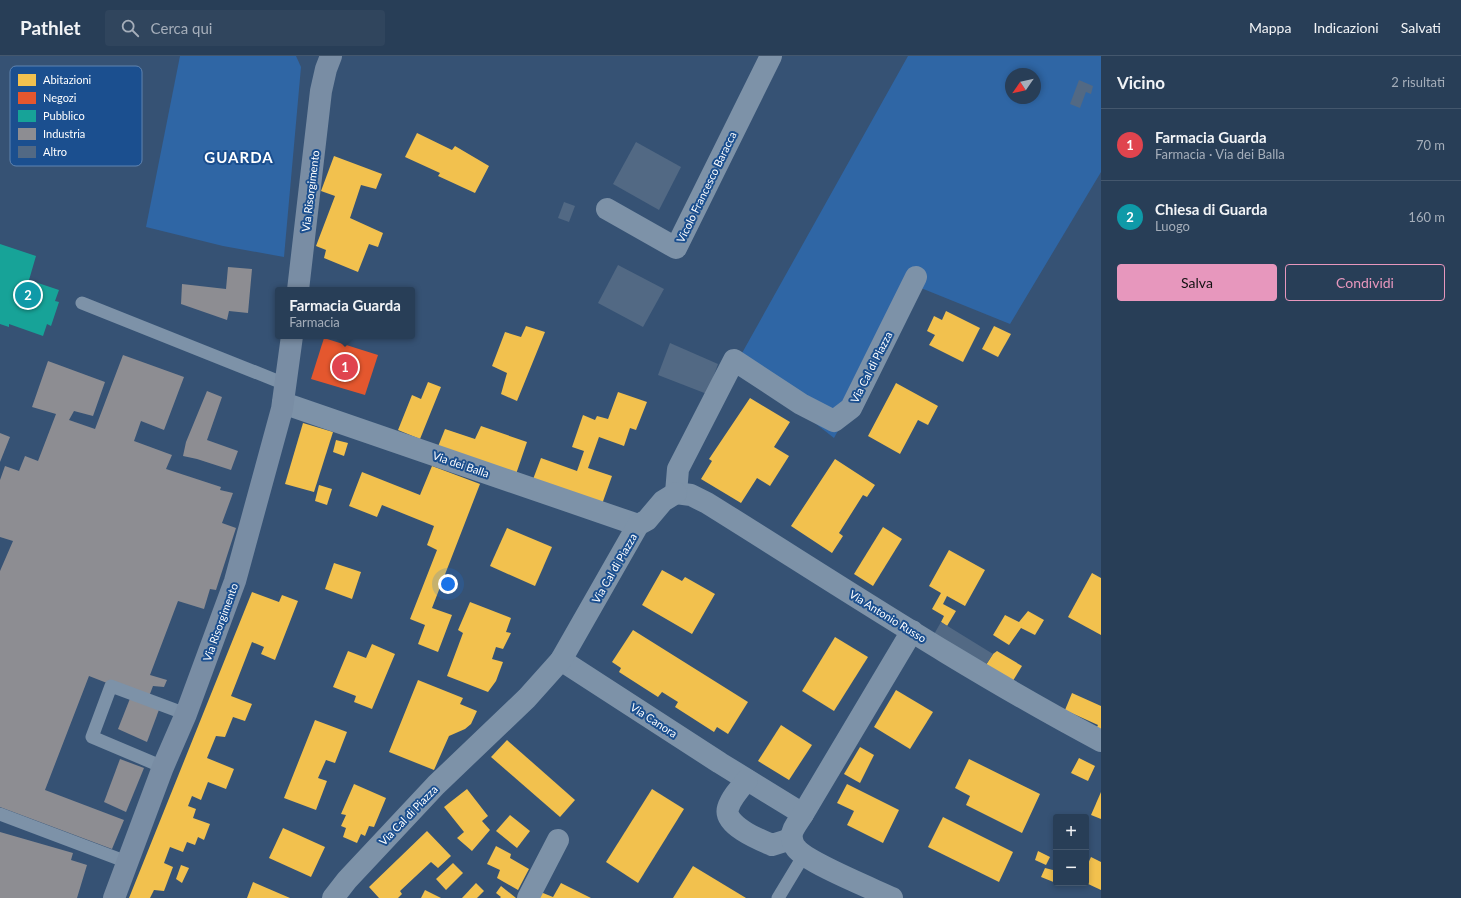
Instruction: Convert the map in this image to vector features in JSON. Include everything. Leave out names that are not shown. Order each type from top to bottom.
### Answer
[{"type":"street","name":"Via Risorgimento","points":[[317,56],[321,91]]},
{"type":"street","name":"Via Risorgimento","points":[[298,287],[321,91],[326,69],[331,56]]},
{"type":"street","name":"Vicolo Francesco Baracca","points":[[607,209],[676,248],[771,56]]},
{"type":"street","name":"Via Cal di Piazza","points":[[341,896],[347,880],[436,785],[527,698],[561,660],[638,525],[647,520],[663,502],[676,493],[678,469],[734,360],[801,404],[834,421],[851,408],[916,277]]},
{"type":"street","name":"Via Risorgimento","points":[[114,898],[163,767],[186,714],[235,581],[284,393],[292,339]]},
{"type":"street","name":"Via dei Balla","points":[[284,393],[638,525]]},
{"type":"street","name":"Via Antonio Russo","points":[[676,493],[691,495],[707,503],[912,631],[1049,713],[1101,741]]},
{"type":"street","points":[[798,847],[794,829],[912,631]]},
{"type":"street","name":"Via Canora","points":[[561,660],[747,780],[803,814]]},
{"type":"street","points":[[747,780],[730,802],[727,810],[728,817],[736,825],[753,837],[772,845],[798,847],[820,864],[892,898]]},
{"type":"street","points":[[528,898],[558,840]]},
{"type":"lane","points":[[82,303],[275,380],[284,393]]},
{"type":"lane","points":[[163,767],[92,737],[111,686],[186,714]]},
{"type":"lane","points":[[0,814],[127,862]]},
{"type":"lane","points":[[778,898],[798,847]]},
{"type":"shaded area","points":[[180,56],[296,56],[301,67],[284,257],[223,246],[146,227]]},
{"type":"shaded area","points":[[908,56],[1101,56],[1101,172],[1010,324],[916,286],[834,438],[737,362]]},
{"type":"building: Abitazioni","points":[[417,133],[452,150],[455,146],[489,166],[475,193],[438,176],[440,173],[405,157]]},
{"type":"building: Abitazioni","points":[[334,156],[382,174],[376,189],[361,185],[350,218],[383,233],[378,247],[369,244],[358,272],[324,258],[326,250],[316,246],[335,196],[321,191]]},
{"type":"building: Abitazioni","points":[[946,311],[980,328],[963,362],[929,345],[935,335],[927,331],[934,316],[942,320]]},
{"type":"building: Abitazioni","points":[[526,326],[545,332],[517,401],[501,394],[507,373],[492,366],[505,332],[521,337]]},
{"type":"building: Abitazioni","points":[[994,326],[1011,334],[998,357],[982,349]]},
{"type":"building: Abitazioni","points":[[428,382],[441,387],[420,439],[398,430],[412,395],[421,399]]},
{"type":"building: Abitazioni","points":[[896,383],[938,406],[928,425],[918,420],[900,454],[868,436]]},
{"type":"building: Abitazioni","points":[[618,392],[647,402],[636,430],[630,428],[624,446],[599,437],[588,468],[612,476],[601,507],[532,482],[541,458],[577,471],[584,451],[572,447],[583,415],[595,420],[597,416],[608,419]]},
{"type":"building: Abitazioni","points":[[750,398],[790,422],[774,447],[789,456],[770,486],[757,478],[741,503],[701,479],[712,461],[709,459]]},
{"type":"building: Abitazioni","points":[[303,423],[333,432],[314,492],[285,484]]},
{"type":"building: Abitazioni","points":[[481,426],[527,442],[515,477],[437,449],[445,429],[475,439]]},
{"type":"building: Abitazioni","points":[[336,440],[348,443],[344,456],[333,452]]},
{"type":"building: Abitazioni","points":[[835,459],[875,485],[867,497],[863,495],[839,533],[843,536],[832,553],[791,526]]},
{"type":"building: Abitazioni","points":[[432,466],[480,484],[432,608],[452,615],[438,652],[418,644],[425,625],[410,619],[437,550],[427,545],[434,526],[382,505],[377,517],[349,506],[362,472],[420,495]]},
{"type":"building: Abitazioni","points":[[319,485],[332,489],[327,505],[315,501]]},
{"type":"building: Abitazioni","points":[[883,527],[902,539],[873,586],[854,574]]},
{"type":"building: Abitazioni","points":[[507,528],[552,547],[535,586],[490,566]]},
{"type":"building: Abitazioni","points":[[949,550],[985,570],[965,606],[947,596],[943,604],[956,611],[947,626],[941,622],[944,616],[932,609],[941,593],[929,586]]},
{"type":"building: Abitazioni","points":[[334,563],[361,572],[352,599],[325,589]]},
{"type":"building: Abitazioni","points":[[662,570],[682,581],[685,577],[715,594],[692,634],[642,605]]},
{"type":"building: Abitazioni","points":[[1092,573],[1101,578],[1101,635],[1068,617]]},
{"type":"building: Abitazioni","points":[[252,592],[279,602],[282,595],[298,601],[275,660],[261,654],[264,647],[252,642],[231,696],[252,704],[245,721],[233,717],[225,737],[216,736],[207,758],[234,769],[226,789],[208,782],[201,800],[192,796],[188,806],[196,809],[193,818],[210,824],[204,840],[198,837],[195,845],[187,842],[183,852],[170,847],[164,863],[173,867],[164,891],[154,890],[150,898],[129,898]]},
{"type":"building: Abitazioni","points":[[470,602],[511,618],[506,632],[511,633],[503,649],[496,647],[492,659],[503,662],[496,681],[488,692],[447,676],[463,633],[458,630]]},
{"type":"building: Abitazioni","points":[[1028,611],[1044,620],[1035,635],[1021,628],[1009,645],[993,635],[1005,615],[1019,622]]},
{"type":"building: Abitazioni","points":[[633,630],[748,702],[728,734],[717,727],[714,732],[675,707],[678,702],[662,692],[658,697],[619,672],[621,668],[612,662]]},
{"type":"building: Abitazioni","points":[[835,637],[868,657],[834,711],[802,691]]},
{"type":"building: Abitazioni","points":[[372,644],[395,654],[372,709],[354,702],[356,696],[333,687],[348,651],[366,658]]},
{"type":"building: Abitazioni","points":[[997,651],[1022,666],[1011,684],[984,668],[993,654]]},
{"type":"building: Abitazioni","points":[[418,680],[463,698],[460,704],[477,711],[471,724],[465,729],[449,736],[434,770],[389,752]]},
{"type":"building: Abitazioni","points":[[896,690],[933,712],[910,749],[874,727]]},
{"type":"building: Abitazioni","points":[[1072,693],[1101,706],[1101,738],[1093,735],[1098,725],[1065,710]]},
{"type":"building: Abitazioni","points":[[315,720],[347,732],[335,763],[326,760],[318,778],[327,781],[316,810],[284,798]]},
{"type":"building: Abitazioni","points":[[781,725],[812,745],[789,780],[758,761]]},
{"type":"building: Abitazioni","points":[[507,740],[575,800],[560,817],[491,757]]},
{"type":"building: Abitazioni","points":[[860,747],[874,755],[860,783],[844,774]]},
{"type":"building: Abitazioni","points":[[1079,758],[1095,766],[1088,781],[1071,773]]},
{"type":"building: Abitazioni","points":[[969,759],[1040,794],[1022,833],[966,805],[970,796],[955,788]]},
{"type":"building: Abitazioni","points":[[354,784],[386,798],[374,827],[369,826],[365,836],[361,834],[357,843],[343,837],[346,828],[341,826],[346,815],[341,814]]},
{"type":"building: Abitazioni","points":[[847,784],[899,810],[883,843],[847,825],[854,811],[837,803]]},
{"type":"building: Abitazioni","points":[[467,789],[488,816],[482,821],[490,830],[472,851],[457,838],[464,832],[444,807]]},
{"type":"building: Abitazioni","points":[[652,789],[684,809],[638,883],[606,862]]},
{"type":"building: Abitazioni","points":[[1101,792],[1101,819],[1091,815]]},
{"type":"building: Abitazioni","points":[[510,815],[530,831],[517,848],[496,831]]},
{"type":"building: Abitazioni","points":[[943,817],[1013,852],[999,882],[928,847]]},
{"type":"building: Abitazioni","points":[[283,828],[325,847],[311,877],[269,858]]},
{"type":"building: Abitazioni","points":[[427,831],[451,856],[438,868],[431,862],[400,891],[402,894],[398,898],[379,898],[369,887]]},
{"type":"building: Abitazioni","points":[[496,846],[511,854],[510,858],[529,869],[518,890],[497,878],[500,870],[487,864]]},
{"type":"building: Abitazioni","points":[[1038,851],[1050,857],[1046,865],[1035,860]]},
{"type":"building: Abitazioni","points":[[1091,857],[1101,862],[1101,890],[1089,884],[1089,861]]},
{"type":"building: Abitazioni","points":[[453,863],[463,873],[446,890],[436,879]]},
{"type":"building: Abitazioni","points":[[181,865],[189,868],[182,883],[176,879]]},
{"type":"building: Abitazioni","points":[[693,866],[746,898],[673,898]]},
{"type":"building: Abitazioni","points":[[1045,868],[1053,870],[1053,882],[1041,877]]},
{"type":"building: Abitazioni","points":[[253,882],[290,898],[247,898]]},
{"type":"building: Abitazioni","points":[[476,883],[484,891],[477,898],[462,898]]},
{"type":"building: Abitazioni","points":[[561,883],[591,898],[535,898],[538,891],[553,897]]},
{"type":"building: Abitazioni","points":[[501,886],[516,898],[500,898],[501,897],[496,893]]},
{"type":"building: Abitazioni","points":[[425,890],[441,898],[421,898]]},
{"type":"building: Negozi","points":[[324,339],[378,355],[365,395],[311,379]]},
{"type":"building: Pubblico","points":[[0,244],[36,256],[29,280],[59,290],[55,301],[59,302],[51,326],[47,324],[43,336],[9,324],[9,327],[0,324]]},
{"type":"building: Industria","points":[[228,267],[252,269],[248,313],[229,311],[227,320],[181,304],[182,284],[226,289]]},
{"type":"building: Industria","points":[[123,355],[184,377],[164,430],[141,421],[134,441],[172,455],[166,469],[221,487],[220,490],[233,493],[222,523],[236,528],[216,590],[210,589],[204,609],[178,601],[150,675],[167,680],[164,687],[153,686],[148,699],[89,676],[45,790],[124,820],[112,849],[0,807],[0,571],[13,541],[0,537],[0,480],[5,466],[19,471],[25,456],[38,461],[56,414],[32,407],[48,361],[105,382],[93,416],[74,411],[69,420],[95,429]]},
{"type":"building: Industria","points":[[207,391],[222,397],[207,440],[238,451],[231,470],[183,456],[186,442]]},
{"type":"building: Industria","points":[[0,433],[10,437],[0,462]]},
{"type":"building: Industria","points":[[131,696],[160,707],[147,742],[118,729]]},
{"type":"building: Industria","points":[[120,759],[144,768],[126,812],[104,802]]},
{"type":"building: Industria","points":[[0,832],[73,853],[71,860],[87,865],[77,898],[0,898]]},
{"type":"building: Altro","points":[[1079,80],[1093,86],[1091,94],[1086,92],[1080,108],[1070,104]]},
{"type":"building: Altro","points":[[636,142],[681,167],[659,210],[613,184]]},
{"type":"building: Altro","points":[[564,202],[575,206],[569,222],[558,218]]},
{"type":"building: Altro","points":[[618,265],[664,289],[643,327],[598,303]]},
{"type":"building: Altro","points":[[670,343],[718,364],[707,394],[658,375]]},
{"type":"building: Altro","points":[[941,622],[993,654],[984,668],[933,636]]},
{"type":"place","name":"Chiesa di Guarda","points":[[28,295]]},
{"type":"place","name":"Farmacia Guarda","points":[[345,367]]},
{"type":"district","name":"GUARDA","points":[[239,157]]}]
